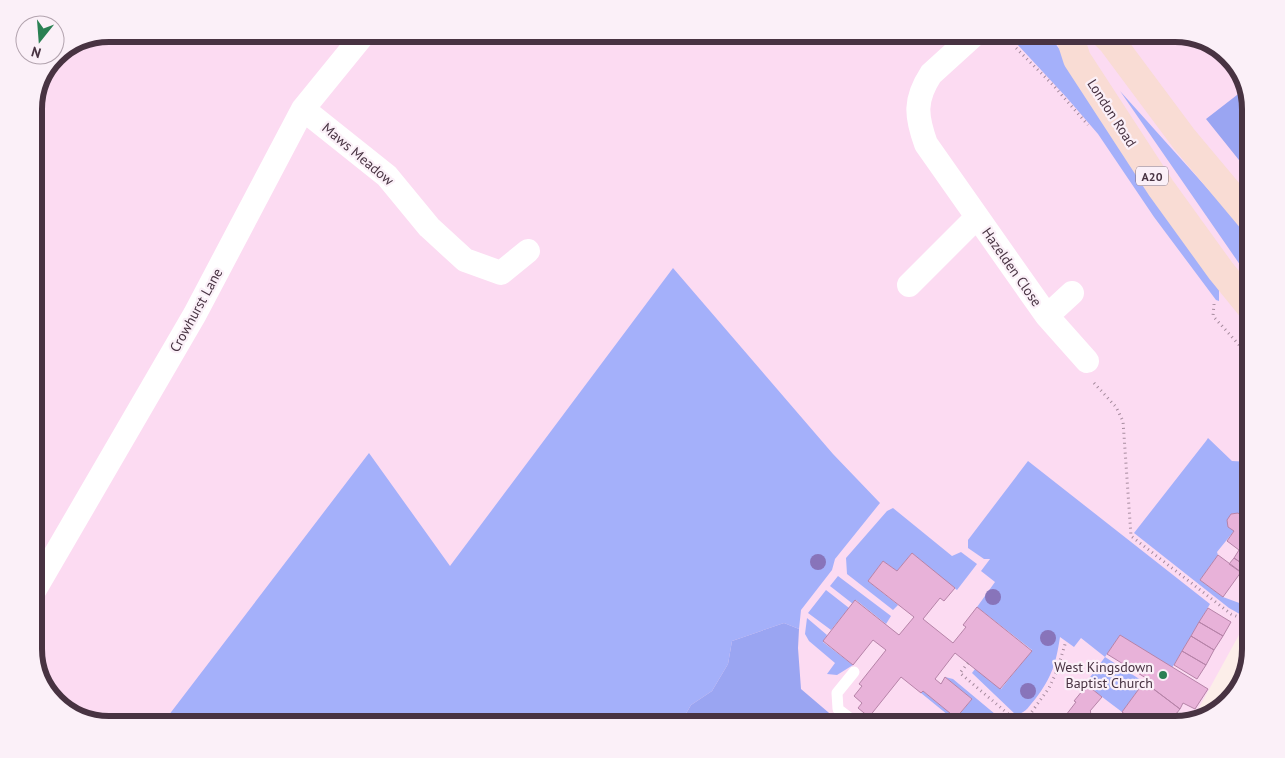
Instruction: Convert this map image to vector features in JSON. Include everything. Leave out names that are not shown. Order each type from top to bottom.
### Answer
[{"type":"main road","name":"London Road","points":[[1072,42],[1077,59],[1161,188],[1221,271],[1242,296]]},
{"type":"main road","points":[[1112,42],[1184,139],[1242,207]]},
{"type":"street","name":"Crowhurst Lane","points":[[43,576],[195,314],[303,109],[357,42]]},
{"type":"street","name":"Hazelden Close","points":[[966,42],[931,74],[922,89],[918,118],[926,144],[1047,316],[1087,362]]},
{"type":"street","name":"Maws Meadow","points":[[303,109],[387,176],[429,227],[465,260],[501,273],[528,251]]},
{"type":"street","name":"Hazelden Close","points":[[908,285],[977,217]]},
{"type":"street","name":"Hazelden Close","points":[[1047,316],[1072,293]]},
{"type":"street","points":[[1217,701],[1242,646]]},
{"type":"lane","points":[[847,716],[838,709],[837,693],[854,672]]},
{"type":"path","points":[[1087,362],[1090,379],[1116,407],[1123,421],[1131,536],[1232,614],[1242,624]]},
{"type":"path","points":[[1027,716],[1049,688],[1058,671],[1066,641]]},
{"type":"path","points":[[968,664],[960,673],[1011,716]]},
{"type":"shaded area","points":[[1016,42],[1054,42],[1219,289],[1219,301],[1216,300],[1154,217],[1098,134]]},
{"type":"shaded area","points":[[1120,91],[1242,227],[1242,268]]},
{"type":"shaded area","points":[[1240,93],[1242,105],[1242,164],[1206,119]]},
{"type":"shaded area","points":[[673,268],[833,454],[880,503],[835,559],[832,570],[801,610],[799,629],[784,623],[732,641],[728,664],[712,691],[691,705],[685,716],[168,716],[369,453],[450,566]]},
{"type":"shaded area","points":[[1208,438],[1232,461],[1242,462],[1242,489],[1239,494],[1242,496],[1242,516],[1238,513],[1231,514],[1228,526],[1234,531],[1217,552],[1218,555],[1200,580],[1223,597],[1242,604],[1242,615],[1229,608],[1134,533]]},
{"type":"shaded area","points":[[1028,461],[1210,604],[1172,668],[1120,635],[1105,657],[1081,638],[1074,647],[1060,637],[1057,655],[1050,676],[1028,708],[1016,715],[972,673],[975,669],[1001,689],[1032,650],[977,607],[995,582],[981,571],[990,559],[984,559],[968,548],[968,540]]},
{"type":"shaded area","points":[[893,508],[952,556],[961,552],[977,564],[957,590],[912,553],[897,571],[883,561],[868,581],[898,605],[893,610],[847,574],[846,558],[887,511]]},
{"type":"shaded area","points":[[838,576],[891,616],[886,624],[856,600],[853,604],[830,586]]},
{"type":"shaded area","points":[[826,590],[849,608],[831,630],[808,613]]},
{"type":"shaded area","points":[[807,618],[827,635],[823,642],[853,665],[837,675],[827,674],[835,663],[809,641],[805,634]]},
{"type":"shaded area","points":[[784,623],[799,629],[798,648],[801,689],[833,716],[685,716],[691,705],[712,691],[728,664],[732,641]]},
{"type":"shaded area","points":[[1105,657],[1144,682],[1122,712],[1085,684]]},
{"type":"shaded area","points":[[945,677],[953,679],[997,716],[958,716],[972,699]]},
{"type":"shaded area","points":[[923,691],[954,716],[949,716],[921,693]]},
{"type":"building","points":[[1238,513],[1242,516],[1242,552],[1227,541],[1234,531],[1228,527],[1227,520],[1231,514]]},
{"type":"building","points":[[1239,550],[1242,552],[1242,564],[1234,558]]},
{"type":"building","points":[[912,553],[955,588],[944,601],[940,598],[923,619],[953,643],[966,627],[963,625],[977,607],[1032,651],[1000,689],[955,653],[935,679],[941,684],[945,677],[972,699],[958,716],[954,716],[923,691],[921,693],[901,677],[870,716],[868,716],[858,708],[862,703],[854,696],[862,686],[859,684],[886,650],[873,640],[853,665],[823,641],[855,600],[899,635],[914,617],[868,581],[883,561],[897,571]]},
{"type":"building","points":[[1218,555],[1241,572],[1223,597],[1200,580]]},
{"type":"building","points":[[1234,558],[1242,564],[1242,573],[1229,564]]},
{"type":"building","points":[[1208,608],[1231,622],[1223,636],[1199,622]]},
{"type":"building","points":[[1199,622],[1223,636],[1214,650],[1191,636]]},
{"type":"building","name":"West Kingsdown Baptist Church","points":[[1120,635],[1208,689],[1195,709],[1183,703],[1180,709],[1151,687],[1154,683],[1107,654]]},
{"type":"building","points":[[1191,636],[1214,650],[1206,665],[1182,651]]},
{"type":"building","points":[[1182,651],[1206,665],[1197,679],[1174,665]]},
{"type":"building","points":[[1144,682],[1180,709],[1174,716],[1127,716],[1122,712]]},
{"type":"building","points":[[1087,685],[1102,697],[1088,716],[1066,716],[1076,702],[1074,701]]},
{"type":"place","name":"West Kingsdown Baptist Church","points":[[1163,675]]}]
